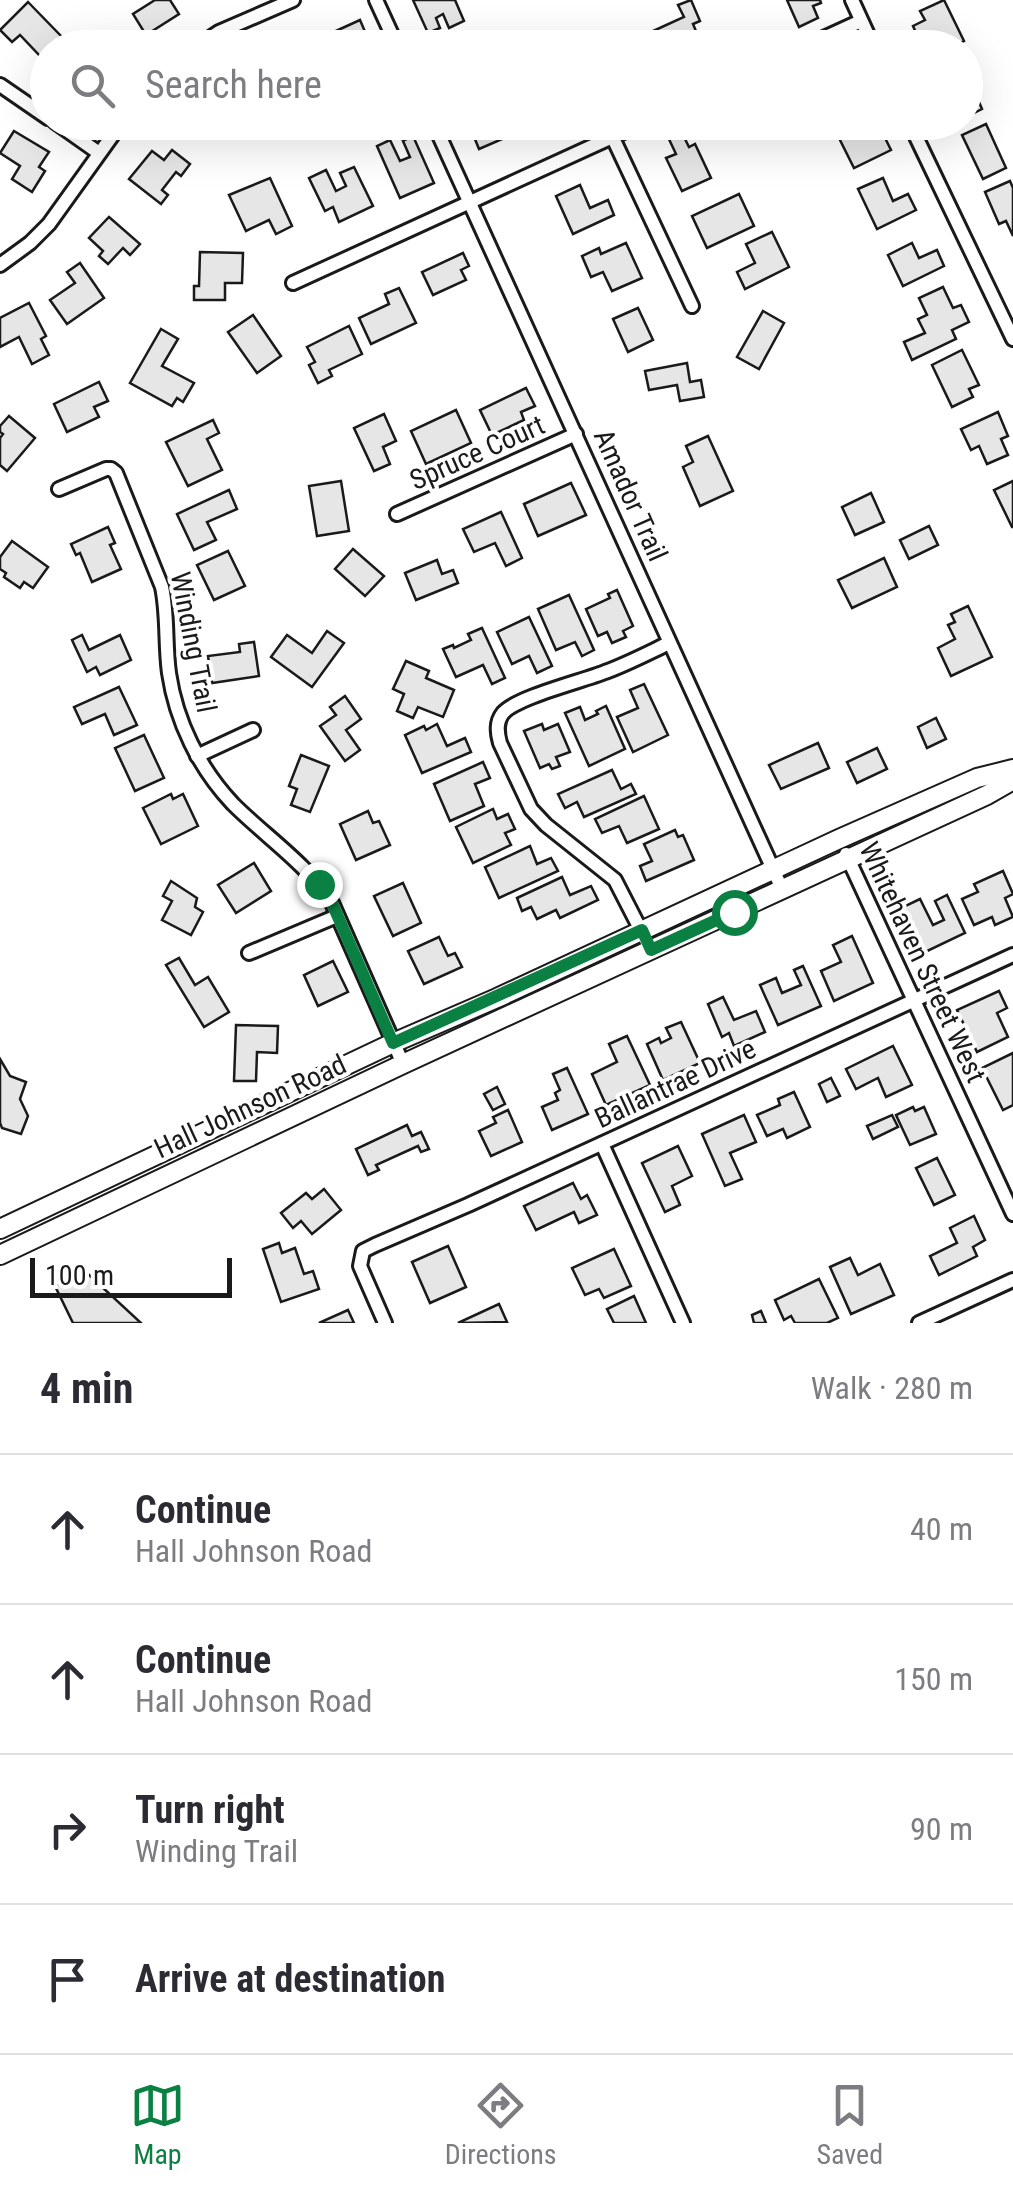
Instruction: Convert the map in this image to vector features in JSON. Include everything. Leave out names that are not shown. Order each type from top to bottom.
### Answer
[{"type":"main road","name":"Hall Johnson Road","points":[[0,1229],[393,1043],[839,839],[977,778],[1013,769]]},
{"type":"main road","name":"Hall Johnson Road","points":[[0,1255],[1013,780]]},
{"type":"main road","points":[[113,1175],[123,1196]]},
{"type":"street","points":[[224,30],[293,0]]},
{"type":"street","points":[[376,0],[390,30]]},
{"type":"street","points":[[852,0],[866,30]]},
{"type":"street","points":[[844,30],[862,22]]},
{"type":"street","points":[[0,85],[30,106]]},
{"type":"street","points":[[80,140],[99,153]]},
{"type":"street","points":[[0,265],[49,224],[109,140]]},
{"type":"street","name":"Amador Trail","points":[[442,140],[782,889]]},
{"type":"street","points":[[293,284],[609,140]]},
{"type":"street","points":[[614,140],[692,306]]},
{"type":"street","points":[[918,140],[1013,339]]},
{"type":"street","name":"Spruce Court","points":[[397,514],[576,434]]},
{"type":"street","name":"Winding Trail","points":[[58,489],[106,469],[116,473],[162,587],[169,672],[180,716],[197,756],[235,805],[319,884],[403,1064]]},
{"type":"street","points":[[651,950],[615,880],[531,810],[500,743],[498,725],[509,708],[670,643]]},
{"type":"street","points":[[197,756],[254,730]]},
{"type":"street","name":"Whitehaven Street West","points":[[839,839],[1013,1214]]},
{"type":"street","points":[[249,953],[337,916]]},
{"type":"street","name":"Ballantrae Drive","points":[[385,1323],[360,1266],[363,1251],[374,1244],[1013,955]]},
{"type":"street","points":[[602,1144],[683,1323]]},
{"type":"street","points":[[919,1323],[1013,1280]]},
{"type":"building","points":[[155,0],[170,0],[179,14],[154,30],[143,30],[133,14]]},
{"type":"building","points":[[413,0],[455,0],[464,21],[449,28],[443,14],[436,18],[440,28],[427,30]]},
{"type":"building","points":[[691,0],[700,21],[693,24],[696,30],[655,30],[684,17],[678,5]]},
{"type":"building","points":[[787,0],[820,0],[813,6],[818,18],[799,27]]},
{"type":"building","points":[[944,0],[959,30],[915,30],[913,26],[925,20],[920,11]]},
{"type":"building","points":[[28,2],[55,30],[30,30],[30,45],[20,35],[12,42],[0,30]]},
{"type":"building","points":[[360,20],[364,30],[338,30]]},
{"type":"building","points":[[986,124],[1006,168],[983,179],[964,140],[983,140]]},
{"type":"building","points":[[14,131],[49,152],[39,167],[45,171],[32,192],[12,179],[20,166],[0,153]]},
{"type":"building","points":[[390,140],[400,161],[410,157],[403,141],[415,140],[434,183],[400,198],[377,146]]},
{"type":"building","points":[[475,140],[500,140],[479,149]]},
{"type":"building","points":[[669,140],[686,140],[689,147],[695,144],[711,178],[682,191],[666,158],[676,154]]},
{"type":"building","points":[[840,140],[886,140],[891,150],[854,168]]},
{"type":"building","points":[[172,150],[190,164],[181,176],[176,172],[162,190],[168,195],[161,204],[129,179],[152,151],[164,160]]},
{"type":"building","points":[[354,167],[373,206],[339,222],[333,207],[325,211],[309,178],[326,170],[336,191],[346,186],[340,173]]},
{"type":"building","points":[[270,178],[292,226],[276,234],[269,220],[246,231],[229,195]]},
{"type":"building","points":[[883,178],[893,201],[908,194],[916,210],[877,229],[858,189]]},
{"type":"building","points":[[1010,181],[1013,236],[1006,221],[999,224],[985,192]]},
{"type":"building","points":[[580,185],[590,208],[608,200],[614,215],[573,234],[556,196]]},
{"type":"building","points":[[739,194],[754,226],[707,248],[692,216]]},
{"type":"building","points":[[109,217],[140,244],[130,255],[123,248],[108,264],[99,256],[103,251],[89,238]]},
{"type":"building","points":[[772,232],[789,267],[745,289],[737,272],[755,263],[746,244]]},
{"type":"building","points":[[626,243],[642,278],[612,291],[603,272],[591,277],[582,256],[599,248],[601,254]]},
{"type":"building","points":[[912,243],[919,258],[937,250],[944,266],[903,286],[888,255]]},
{"type":"building","points":[[200,252],[243,253],[242,283],[225,283],[225,300],[194,300],[194,286],[199,286]]},
{"type":"building","points":[[463,253],[469,266],[461,270],[466,280],[433,295],[422,272]]},
{"type":"building","points":[[80,263],[104,298],[67,324],[50,300],[75,283],[67,272]]},
{"type":"building","points":[[943,287],[953,308],[961,305],[969,322],[952,330],[956,339],[912,360],[904,342],[925,333],[918,319],[927,315],[919,298]]},
{"type":"building","points":[[399,288],[416,323],[371,344],[359,318],[389,304],[385,294]]},
{"type":"building","points":[[29,303],[46,336],[41,339],[49,355],[32,364],[19,337],[0,347],[0,318]]},
{"type":"building","points":[[638,308],[653,340],[628,352],[613,319]]},
{"type":"building","points":[[763,311],[784,323],[759,369],[737,357]]},
{"type":"building","points":[[253,315],[281,356],[257,373],[228,332]]},
{"type":"building","points":[[349,326],[362,354],[329,370],[332,376],[318,383],[309,365],[315,362],[307,347]]},
{"type":"building","points":[[161,329],[178,339],[162,366],[194,383],[183,402],[177,398],[172,406],[130,383]]},
{"type":"building","points":[[962,350],[979,385],[969,389],[973,397],[952,407],[932,365]]},
{"type":"building","points":[[687,363],[690,382],[701,380],[704,397],[680,401],[677,385],[649,390],[645,371]]},
{"type":"building","points":[[99,382],[108,401],[94,407],[99,417],[67,432],[54,404]]},
{"type":"building","points":[[526,388],[535,406],[521,412],[524,420],[492,435],[480,410]]},
{"type":"building","points":[[456,410],[471,443],[426,464],[411,431]]},
{"type":"building","points":[[998,412],[1008,436],[1001,439],[1008,455],[987,464],[979,446],[971,450],[961,429]]},
{"type":"building","points":[[384,414],[396,441],[383,447],[390,464],[374,471],[354,428]]},
{"type":"building","points":[[9,416],[35,438],[7,471],[0,465],[0,426]]},
{"type":"building","points":[[213,420],[219,433],[207,439],[222,470],[188,486],[166,442]]},
{"type":"building","points":[[708,436],[733,491],[700,506],[683,467],[693,462],[686,446]]},
{"type":"building","points":[[341,481],[349,531],[317,536],[309,486]]},
{"type":"building","points":[[1013,481],[1013,527],[1012,527],[994,490]]},
{"type":"building","points":[[571,483],[586,515],[538,536],[524,504]]},
{"type":"building","points":[[229,490],[237,509],[207,522],[216,540],[194,550],[177,514]]},
{"type":"building","points":[[871,493],[884,522],[855,535],[842,507]]},
{"type":"building","points":[[501,512],[522,558],[506,566],[495,543],[474,552],[463,529]]},
{"type":"building","points":[[929,526],[938,545],[909,559],[900,540]]},
{"type":"building","points":[[108,527],[115,543],[110,545],[121,569],[92,582],[80,553],[76,555],[71,544]]},
{"type":"building","points":[[12,541],[48,567],[33,588],[24,582],[20,588],[4,577],[6,573],[0,569],[0,557]]},
{"type":"building","points":[[353,549],[384,576],[365,596],[335,569]]},
{"type":"building","points":[[228,551],[245,586],[214,600],[197,565]]},
{"type":"building","points":[[884,558],[897,587],[852,608],[838,580]]},
{"type":"building","points":[[437,560],[442,574],[453,570],[458,583],[416,600],[405,573]]},
{"type":"building","points":[[617,590],[633,626],[623,631],[626,637],[612,643],[607,632],[598,636],[586,609],[610,598],[608,594]]},
{"type":"building","points":[[569,595],[594,650],[582,656],[575,642],[556,650],[538,609]]},
{"type":"building","points":[[968,606],[992,657],[951,676],[938,648],[955,639],[948,625],[955,622],[951,614]]},
{"type":"building","points":[[529,617],[552,666],[537,673],[529,656],[512,664],[497,632]]},
{"type":"building","points":[[482,628],[505,678],[492,684],[483,665],[456,677],[443,649],[471,640],[468,634]]},
{"type":"building","points":[[327,631],[344,643],[312,687],[271,657],[287,635],[312,653]]},
{"type":"building","points":[[82,635],[89,650],[120,635],[131,660],[100,675],[96,667],[87,672],[72,640]]},
{"type":"building","points":[[254,642],[259,676],[212,683],[208,656],[240,652],[239,644]]},
{"type":"building","points":[[406,661],[429,671],[426,678],[454,690],[443,717],[418,707],[413,718],[397,711],[404,694],[393,689]]},
{"type":"building","points":[[644,684],[668,735],[633,752],[617,717],[638,708],[630,690]]},
{"type":"building","points":[[119,687],[137,725],[114,735],[105,714],[82,724],[74,707]]},
{"type":"building","points":[[345,696],[361,719],[346,730],[360,750],[345,761],[320,726],[336,715],[330,707]]},
{"type":"building","points":[[606,706],[625,749],[589,766],[565,713],[580,707],[585,720]]},
{"type":"building","points":[[936,718],[946,739],[927,748],[918,727]]},
{"type":"building","points":[[437,724],[447,746],[465,738],[471,752],[422,773],[405,735]]},
{"type":"building","points":[[542,724],[544,730],[558,724],[570,752],[556,757],[560,766],[552,769],[549,764],[540,768],[524,731]]},
{"type":"building","points":[[144,735],[164,778],[135,791],[115,748]]},
{"type":"building","points":[[818,743],[829,768],[781,789],[769,765]]},
{"type":"building","points":[[877,748],[887,769],[857,783],[847,762]]},
{"type":"building","points":[[301,755],[329,766],[310,812],[291,805],[297,789],[289,786]]},
{"type":"building","points":[[483,762],[490,778],[475,784],[484,806],[450,821],[434,784]]},
{"type":"building","points":[[612,770],[621,789],[631,784],[636,794],[584,817],[577,802],[565,808],[558,794]]},
{"type":"building","points":[[171,794],[173,799],[183,794],[198,826],[161,844],[143,808]]},
{"type":"building","points":[[644,796],[659,829],[627,843],[619,826],[602,833],[595,819]]},
{"type":"building","points":[[493,809],[497,819],[508,814],[515,829],[505,833],[511,845],[473,863],[456,827]]},
{"type":"building","points":[[368,811],[373,823],[379,821],[390,845],[356,860],[340,824]]},
{"type":"building","points":[[675,830],[678,837],[683,835],[694,860],[646,881],[640,866],[652,861],[644,844]]},
{"type":"building","points":[[530,846],[537,864],[551,858],[558,871],[499,898],[485,867]]},
{"type":"building","points":[[254,863],[271,891],[236,913],[218,885]]},
{"type":"building","points":[[1003,871],[1013,894],[1005,898],[1013,917],[995,925],[992,917],[974,925],[962,899],[978,892],[974,884]]},
{"type":"building","points":[[562,877],[570,895],[591,886],[598,900],[560,918],[556,910],[537,919],[531,907],[522,911],[517,898]]},
{"type":"building","points":[[171,881],[197,898],[195,907],[203,912],[191,935],[162,920],[172,901],[163,896]]},
{"type":"building","points":[[403,883],[421,923],[393,936],[374,896]]},
{"type":"building","points":[[947,895],[965,933],[923,953],[901,908],[920,899],[933,925],[944,920],[935,901]]},
{"type":"building","points":[[852,936],[873,983],[834,1001],[821,971],[841,962],[833,945]]},
{"type":"building","points":[[439,937],[448,956],[455,953],[462,967],[424,984],[408,951]]},
{"type":"building","points":[[179,958],[195,985],[208,977],[229,1012],[204,1027],[166,965]]},
{"type":"building","points":[[333,961],[348,992],[318,1006],[304,975]]},
{"type":"building","points":[[803,966],[821,1006],[778,1025],[760,985],[776,978],[782,993],[801,985],[794,970]]},
{"type":"building","points":[[999,991],[1007,1008],[997,1013],[1008,1037],[977,1052],[957,1010]]},
{"type":"building","points":[[723,997],[734,1020],[756,1011],[765,1032],[734,1046],[729,1033],[722,1037],[708,1004]]},
{"type":"building","points":[[681,1022],[700,1063],[663,1080],[647,1044],[671,1038],[666,1028]]},
{"type":"building","points":[[236,1025],[278,1026],[277,1053],[257,1052],[256,1081],[234,1081]]},
{"type":"building","points":[[627,1036],[650,1085],[606,1105],[592,1074],[617,1062],[609,1044]]},
{"type":"building","points":[[893,1046],[912,1085],[886,1097],[878,1078],[856,1089],[846,1069]]},
{"type":"building","points":[[1013,1053],[1013,1105],[1003,1110],[982,1068]]},
{"type":"building","points":[[0,1059],[10,1076],[26,1082],[20,1099],[28,1116],[21,1134],[2,1128],[0,1123]]},
{"type":"building","points":[[567,1068],[588,1114],[552,1130],[542,1107],[558,1100],[555,1093],[560,1090],[553,1074]]},
{"type":"building","points":[[831,1078],[840,1096],[827,1102],[819,1084]]},
{"type":"building","points":[[497,1087],[505,1104],[493,1110],[484,1094]]},
{"type":"building","points":[[794,1092],[810,1127],[787,1138],[783,1129],[767,1136],[757,1115],[780,1105],[778,1099]]},
{"type":"building","points":[[913,1107],[915,1111],[924,1107],[936,1134],[910,1145],[896,1115]]},
{"type":"building","points":[[508,1110],[522,1142],[491,1156],[479,1131],[496,1123],[493,1117]]},
{"type":"building","points":[[744,1115],[756,1142],[730,1153],[742,1179],[725,1186],[702,1134]]},
{"type":"building","points":[[892,1115],[898,1127],[873,1139],[867,1126]]},
{"type":"building","points":[[407,1125],[412,1136],[421,1132],[429,1149],[421,1152],[418,1146],[376,1165],[379,1170],[368,1175],[356,1149]]},
{"type":"building","points":[[678,1146],[692,1176],[672,1186],[680,1205],[665,1212],[642,1163]]},
{"type":"building","points":[[937,1158],[955,1195],[934,1205],[916,1168]]},
{"type":"building","points":[[573,1183],[581,1199],[587,1195],[597,1215],[579,1223],[574,1212],[536,1230],[524,1206]]},
{"type":"building","points":[[324,1189],[341,1210],[312,1234],[301,1221],[293,1228],[281,1213],[306,1193],[312,1199]]},
{"type":"building","points":[[974,1216],[985,1240],[973,1247],[977,1256],[939,1275],[930,1256],[957,1243],[950,1228]]},
{"type":"building","points":[[279,1243],[282,1253],[295,1248],[304,1274],[313,1271],[319,1289],[281,1302],[263,1249]]},
{"type":"building","points":[[448,1246],[466,1287],[430,1303],[412,1262]]},
{"type":"building","points":[[614,1249],[631,1286],[604,1298],[599,1289],[585,1295],[572,1268]]},
{"type":"building","points":[[850,1258],[858,1275],[880,1264],[894,1295],[851,1314],[830,1267]]},
{"type":"building","points":[[87,1273],[141,1323],[73,1323],[55,1286]]},
{"type":"building","points":[[819,1279],[838,1318],[827,1323],[795,1323],[791,1316],[784,1320],[775,1300]]},
{"type":"building","points":[[634,1296],[646,1323],[614,1323],[607,1309]]},
{"type":"building","points":[[499,1304],[507,1322],[458,1323]]},
{"type":"building","points":[[348,1310],[354,1323],[319,1323]]},
{"type":"building","points":[[761,1311],[766,1323],[754,1323],[752,1315]]},
{"type":"route","points":[[319,884],[332,903],[393,1043],[642,930],[651,950],[734,912]]}]
